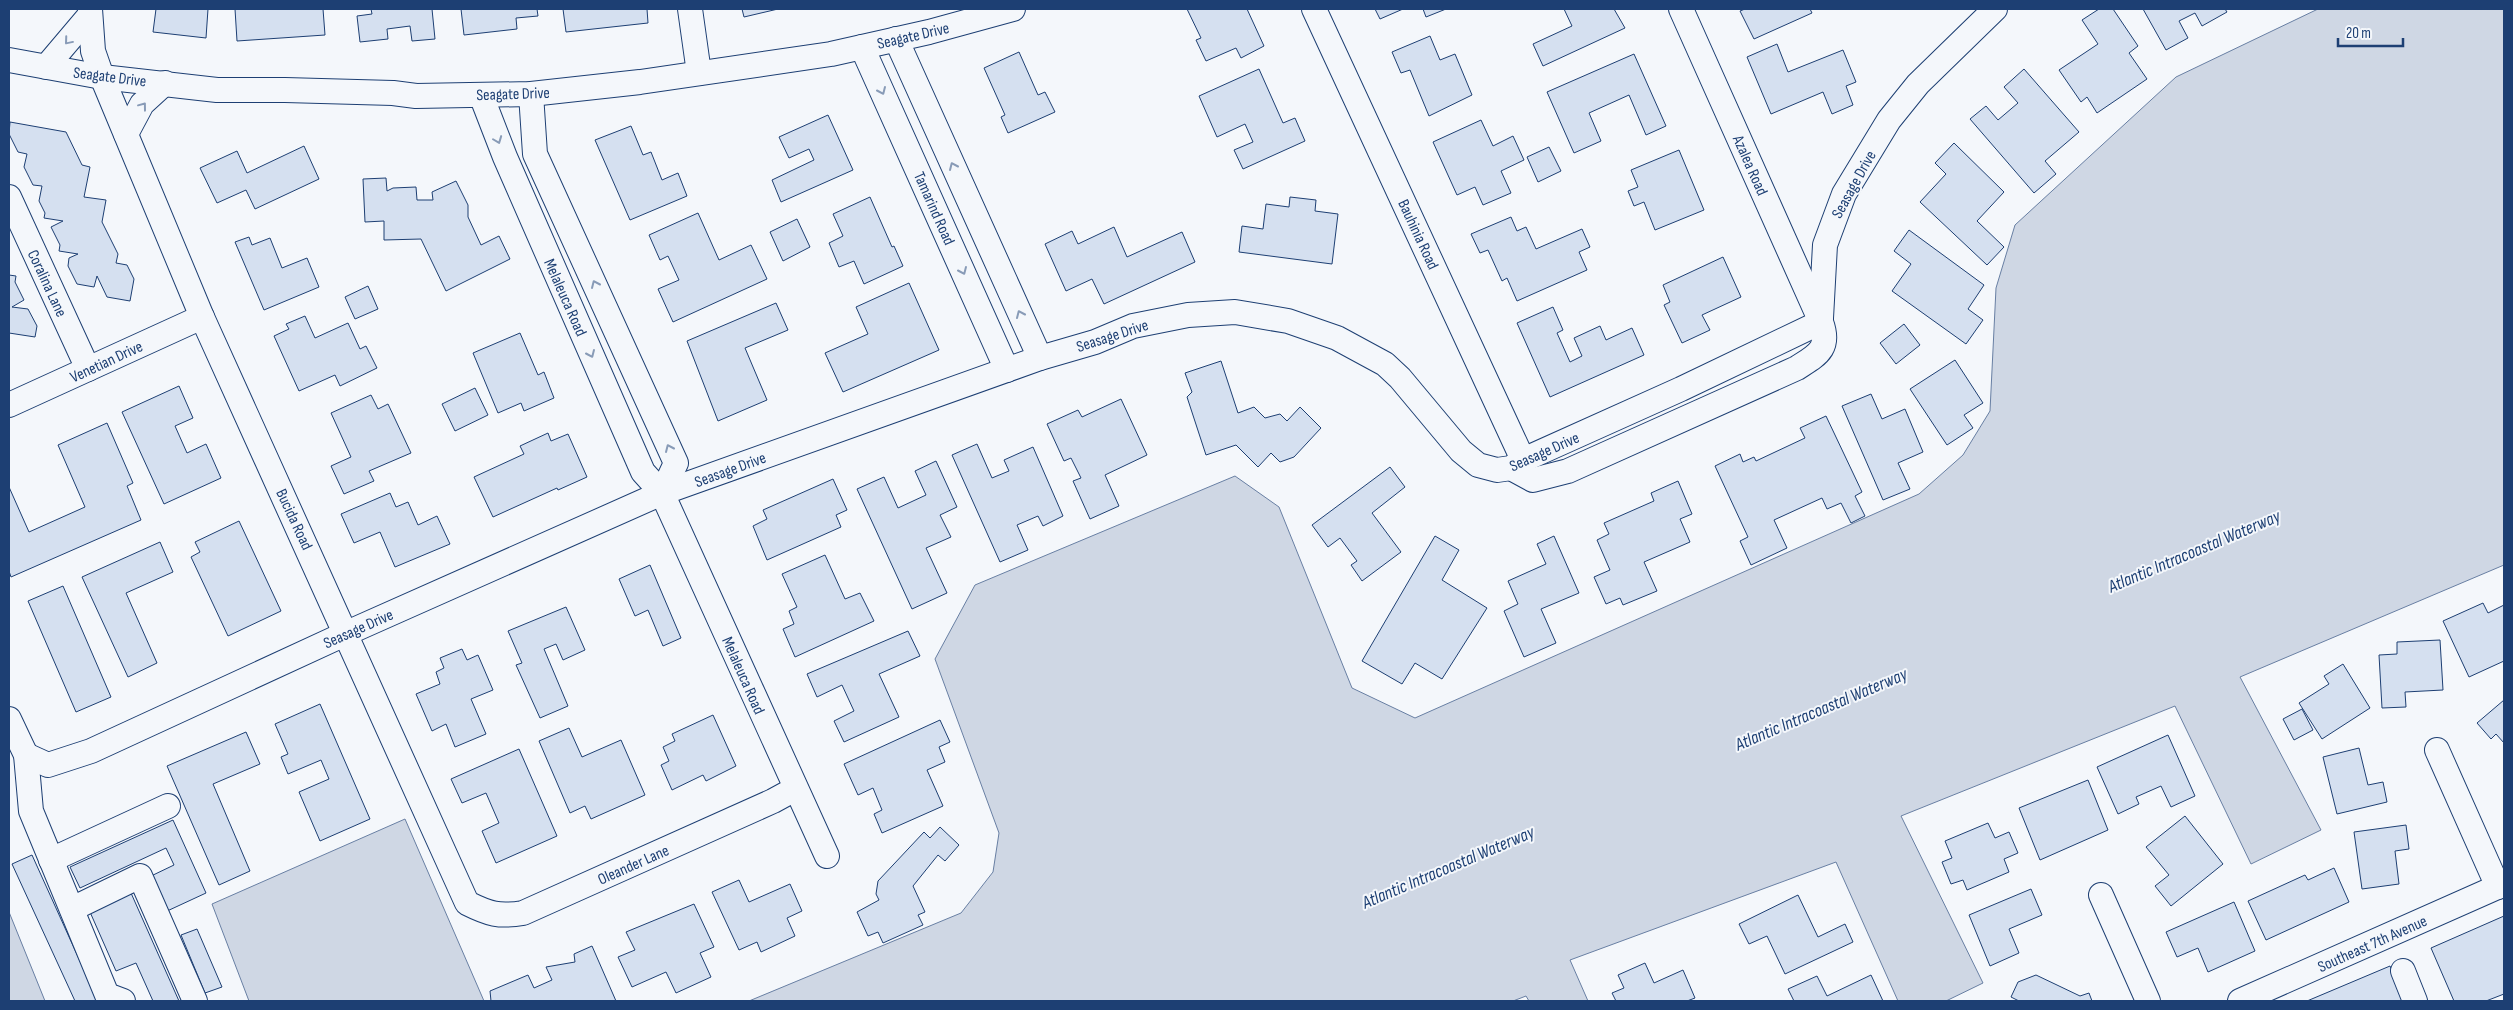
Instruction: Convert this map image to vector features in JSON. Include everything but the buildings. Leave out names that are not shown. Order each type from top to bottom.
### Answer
[{"type":"street","points":[[690,9],[699,73]]},
{"type":"street","name":"Seagate Drive","points":[[9,60],[102,77],[217,90],[392,92],[416,96],[531,94],[758,66],[862,47],[1013,9]]},
{"type":"street","name":"Bauhinia Road","points":[[1314,9],[1517,464]]},
{"type":"street","name":"Azalea Road","points":[[1682,9],[1821,322]]},
{"type":"street","name":"Seasage Drive","points":[[26,755],[48,765],[92,751],[347,633],[662,493],[1040,358],[1095,342],[1133,326],[1188,314],[1235,312],[1288,321],[1337,338],[1385,364],[1400,378],[1462,451],[1478,465],[1497,470],[1517,464],[1821,322],[1825,245],[1844,194],[1890,120],[1918,84],[1995,9]]},
{"type":"street","name":"Bucida Road","points":[[46,67],[90,12]]},
{"type":"street","name":"Bucida Road","points":[[90,12],[93,51],[102,77],[202,317],[347,633],[467,903]]},
{"type":"street","name":"Tamarind Road","points":[[896,39],[1040,358]]},
{"type":"street","name":"Tamarind Road","points":[[862,47],[1007,370]]},
{"type":"street","points":[[126,134],[142,104],[165,83]]},
{"type":"street","name":"Melaleuca Road","points":[[531,94],[535,154],[676,463],[662,493]]},
{"type":"street","name":"Melaleuca Road","points":[[481,95],[504,157],[643,472],[662,493],[827,856]]},
{"type":"street","name":"Coralina Lane","points":[[9,197],[88,369]]},
{"type":"street","name":"Venetian Drive","points":[[9,405],[202,317]]},
{"type":"street","points":[[1517,464],[1533,480],[1568,471],[1796,368],[1820,352],[1825,340],[1821,322]]},
{"type":"street","points":[[9,719],[26,755],[31,811],[107,994],[124,1001]]},
{"type":"street","points":[[2437,750],[2501,886]]},
{"type":"street","name":"Oleander Lane","points":[[467,903],[487,913],[504,916],[523,913],[773,801],[795,788]]},
{"type":"street","points":[[51,860],[168,806]]},
{"type":"street","points":[[72,909],[140,876],[195,1001]]},
{"type":"street","name":"Southeast 7th Avenue","points":[[2240,1001],[2501,886]]},
{"type":"street","points":[[2101,896],[2148,1001]]},
{"type":"street","points":[[2403,971],[2415,1001]]},
{"type":"water","name":"Atlantic Intracoastal Waterway","points":[[2318,9],[2504,9],[2504,565],[2240,677],[2321,830],[2251,864],[2175,706],[1901,816],[1983,983],[1946,1001],[1898,1001],[1836,862],[1570,960],[1588,1001],[1529,1001],[1526,996],[1513,1001],[749,1001],[961,913],[993,872],[999,833],[935,659],[975,585],[1235,476],[1279,507],[1352,688],[1415,718],[1919,494],[1963,455],[1990,411],[1996,288],[2015,225],[2176,77]]},
{"type":"water","points":[[405,819],[484,1001],[249,1001],[212,904]]},
{"type":"water","points":[[9,912],[45,1001],[9,1001]]}]
